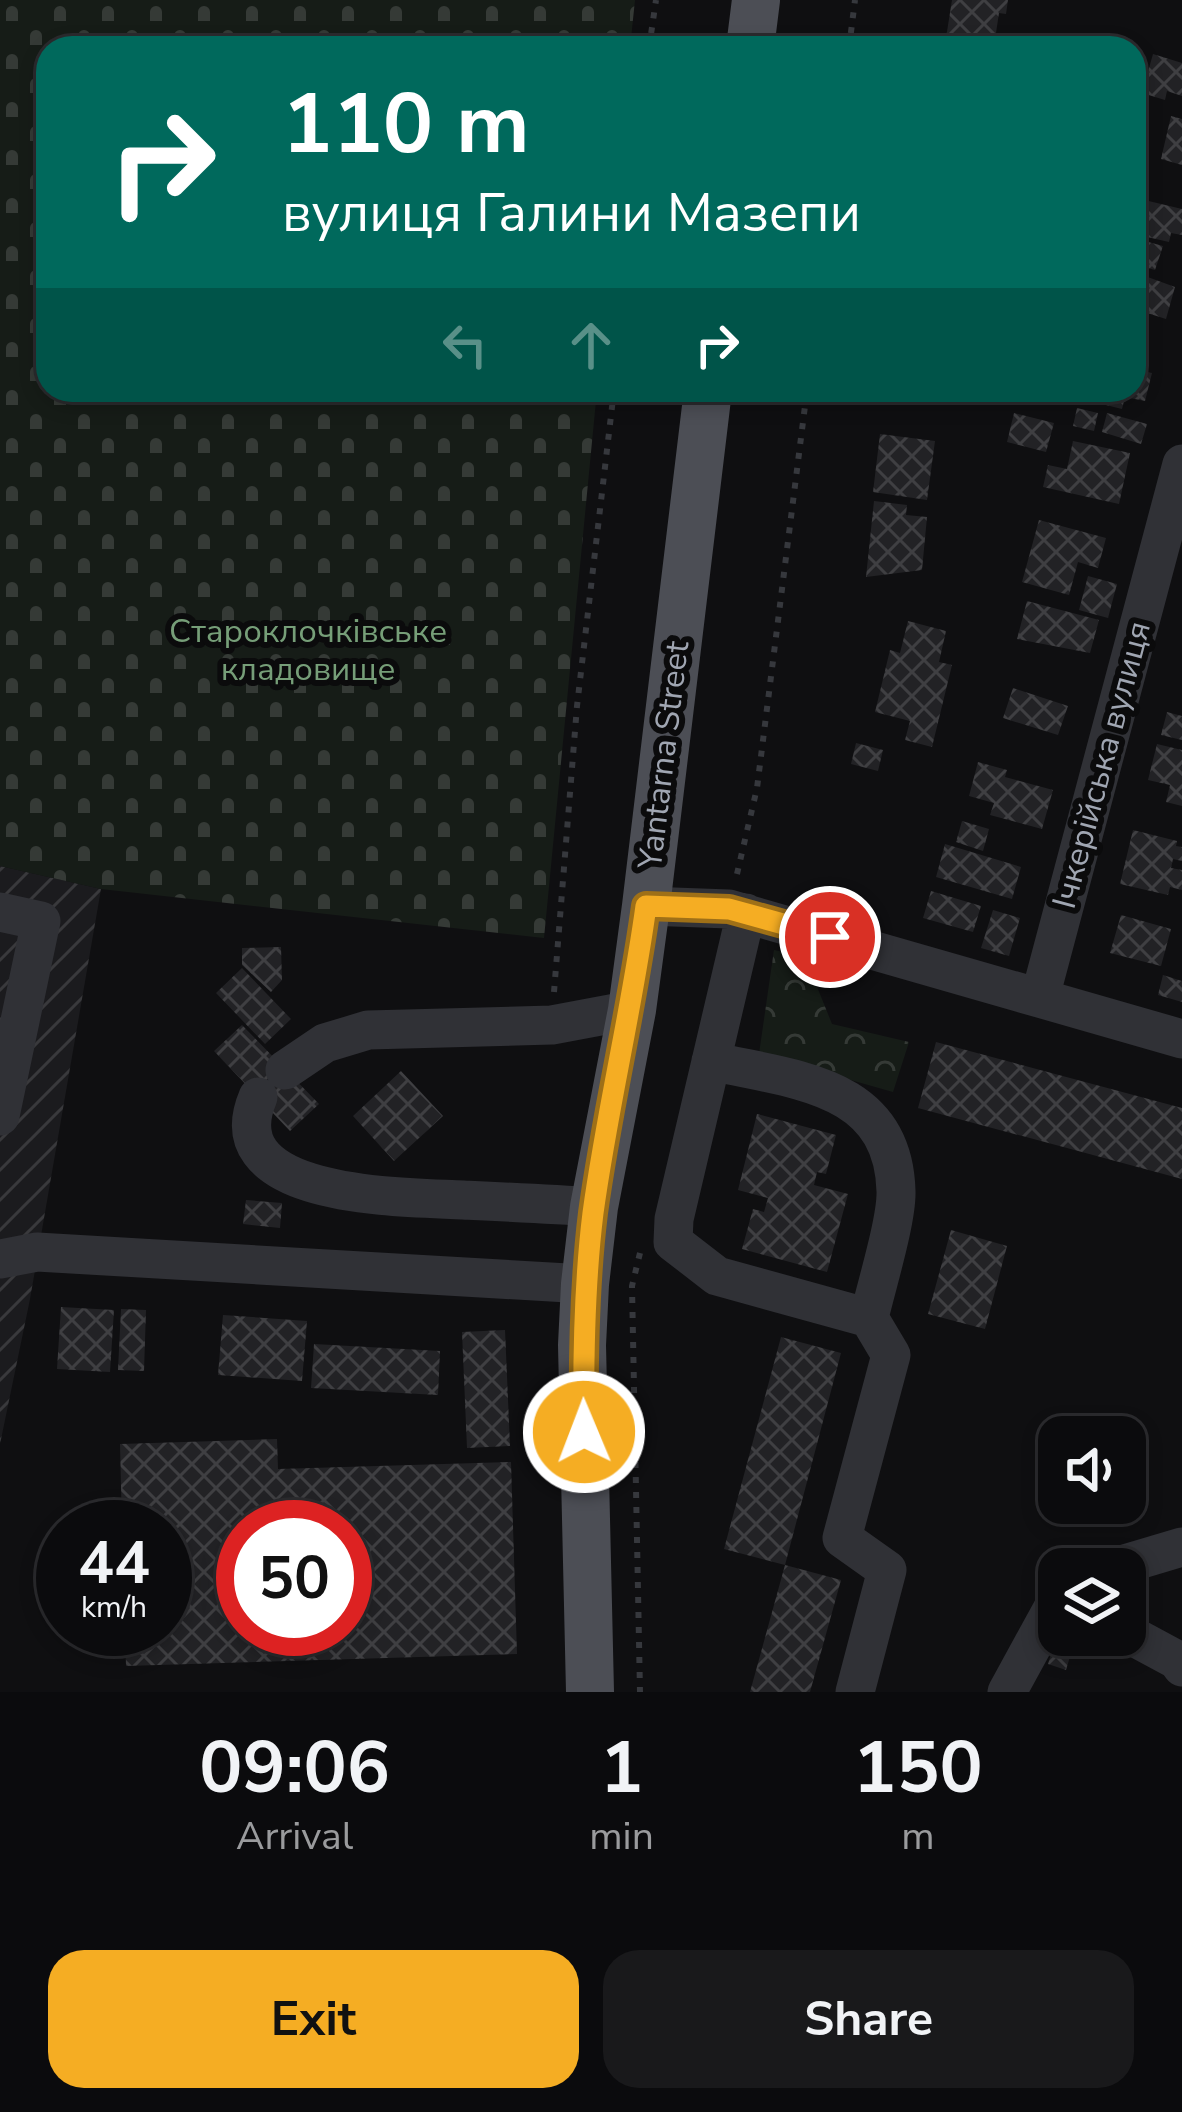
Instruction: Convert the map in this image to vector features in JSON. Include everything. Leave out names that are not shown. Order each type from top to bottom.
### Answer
[{"type":"main road","points":[[752,36],[756,0]]},
{"type":"main road","name":"Yantarna Street","points":[[590,1692],[582,1346],[585,1284],[594,1207],[632,1010],[707,402]]},
{"type":"street","name":"Ічкерійська вулиця","points":[[1040,997],[1182,464]]},
{"type":"street","points":[[646,906],[746,913],[1182,1039]]},
{"type":"street","points":[[0,912],[41,921],[14,979],[1,1106]]},
{"type":"street","points":[[746,913],[674,1219],[673,1242],[717,1276],[869,1318]]},
{"type":"street","points":[[594,1207],[344,1194],[299,1179],[267,1161],[252,1138],[251,1113],[272,1083],[325,1043],[368,1030],[552,1025],[632,1010]]},
{"type":"street","points":[[711,1061],[812,1084],[860,1104],[886,1141],[896,1192],[869,1318],[891,1355],[842,1538],[887,1570],[855,1692]]},
{"type":"street","points":[[0,1259],[38,1252],[585,1284]]},
{"type":"street","points":[[1146,1558],[1182,1547]]},
{"type":"street","points":[[1007,1692],[1038,1635]]},
{"type":"street","points":[[1146,1643],[1182,1667]]},
{"type":"path","points":[[651,36],[656,0]]},
{"type":"path","points":[[850,36],[855,0]]},
{"type":"path","points":[[552,1025],[577,706],[613,402]]},
{"type":"shaded area","points":[[0,866],[101,889],[0,1444]]},
{"type":"green space","name":"Староклочківське кладовище","points":[[0,0],[635,0],[631,36],[36,36],[36,402],[596,402],[544,938],[101,889],[0,866]]},
{"type":"green space","points":[[774,950],[805,957],[832,1024],[909,1042],[893,1092],[759,1054]]},
{"type":"building","points":[[952,0],[1008,0],[1006,14],[999,13],[996,36],[946,36]]},
{"type":"building","points":[[1153,54],[1182,63],[1182,96],[1167,91],[1165,100],[1146,94]]},
{"type":"building","points":[[1171,116],[1182,119],[1182,165],[1161,159]]},
{"type":"building","points":[[1146,200],[1182,209],[1182,235],[1171,233],[1169,242],[1146,237]]},
{"type":"building","points":[[1146,241],[1163,246],[1155,270],[1146,267]]},
{"type":"building","points":[[1146,276],[1175,287],[1166,319],[1146,313]]},
{"type":"building","points":[[1094,402],[1124,402],[1122,409]]},
{"type":"building","points":[[1077,408],[1098,413],[1094,431],[1073,426]]},
{"type":"building","points":[[1014,413],[1054,423],[1046,452],[1007,442]]},
{"type":"building","points":[[1107,413],[1147,424],[1141,444],[1102,432]]},
{"type":"building","points":[[880,434],[935,441],[927,500],[873,492]]},
{"type":"building","points":[[1073,441],[1130,453],[1119,504],[1043,487],[1048,465],[1067,469]]},
{"type":"building","points":[[874,501],[907,505],[906,515],[927,517],[922,570],[866,577]]},
{"type":"building","points":[[1039,520],[1106,538],[1098,568],[1078,562],[1069,595],[1022,582]]},
{"type":"building","points":[[1088,576],[1117,584],[1108,618],[1079,610]]},
{"type":"building","points":[[1027,601],[1099,620],[1090,653],[1017,639]]},
{"type":"building","points":[[908,621],[946,631],[939,662],[952,665],[932,747],[905,740],[910,721],[875,712],[890,650],[900,653]]},
{"type":"building","points":[[1013,688],[1068,706],[1058,735],[1003,718]]},
{"type":"building","points":[[1167,712],[1182,716],[1182,740],[1161,735]]},
{"type":"building","points":[[856,743],[883,750],[878,771],[851,764]]},
{"type":"building","points":[[1157,744],[1182,750],[1182,806],[1166,802],[1170,785],[1148,780]]},
{"type":"building","points":[[978,762],[1007,770],[1005,777],[1053,790],[1042,829],[990,815],[994,803],[969,796]]},
{"type":"building","points":[[962,821],[989,829],[983,851],[956,842]]},
{"type":"building","points":[[1133,830],[1177,841],[1176,846],[1182,847],[1182,861],[1173,859],[1171,868],[1182,870],[1182,890],[1170,887],[1168,895],[1120,884]]},
{"type":"building","points":[[945,844],[1021,867],[1012,899],[936,877]]},
{"type":"building","points":[[931,891],[981,906],[973,932],[923,918]]},
{"type":"building","points":[[993,910],[1020,918],[1009,956],[981,948]]},
{"type":"building","points":[[1121,915],[1171,929],[1161,966],[1110,953]]},
{"type":"building","points":[[281,947],[282,980],[271,992],[242,965],[242,948]]},
{"type":"building","points":[[242,968],[291,1019],[265,1044],[216,993]]},
{"type":"building","points":[[1163,975],[1182,981],[1182,1002],[1158,995]]},
{"type":"building","points":[[242,1025],[319,1104],[290,1131],[214,1051]]},
{"type":"building","points":[[936,1042],[1182,1108],[1182,1179],[918,1108]]},
{"type":"building","points":[[401,1071],[443,1116],[394,1161],[353,1116]]},
{"type":"building","points":[[757,1114],[836,1135],[826,1174],[817,1172],[814,1185],[848,1194],[827,1272],[742,1249],[753,1209],[764,1212],[768,1198],[738,1190]]},
{"type":"building","points":[[246,1200],[282,1203],[280,1228],[243,1224]]},
{"type":"building","points":[[951,1230],[1007,1246],[985,1329],[928,1314]]},
{"type":"building","points":[[61,1307],[114,1310],[110,1372],[57,1369]]},
{"type":"building","points":[[121,1309],[146,1310],[144,1371],[118,1370]]},
{"type":"building","points":[[223,1315],[307,1321],[302,1381],[218,1375]]},
{"type":"building","points":[[505,1330],[510,1446],[467,1448],[462,1332]]},
{"type":"building","points":[[781,1337],[841,1353],[785,1565],[724,1549]]},
{"type":"building","points":[[314,1344],[440,1351],[438,1395],[311,1388]]},
{"type":"building","points":[[277,1439],[278,1469],[511,1462],[517,1654],[126,1666],[126,1656],[192,1656],[192,1500],[121,1500],[120,1444]]},
{"type":"building","points":[[785,1565],[841,1580],[810,1692],[750,1692]]},
{"type":"building","points":[[1050,1656],[1070,1656],[1066,1670],[1048,1664]]},
{"type":"route","points":[[584,1432],[582,1346],[594,1207],[632,1010],[646,906],[729,909],[830,937]]}]
